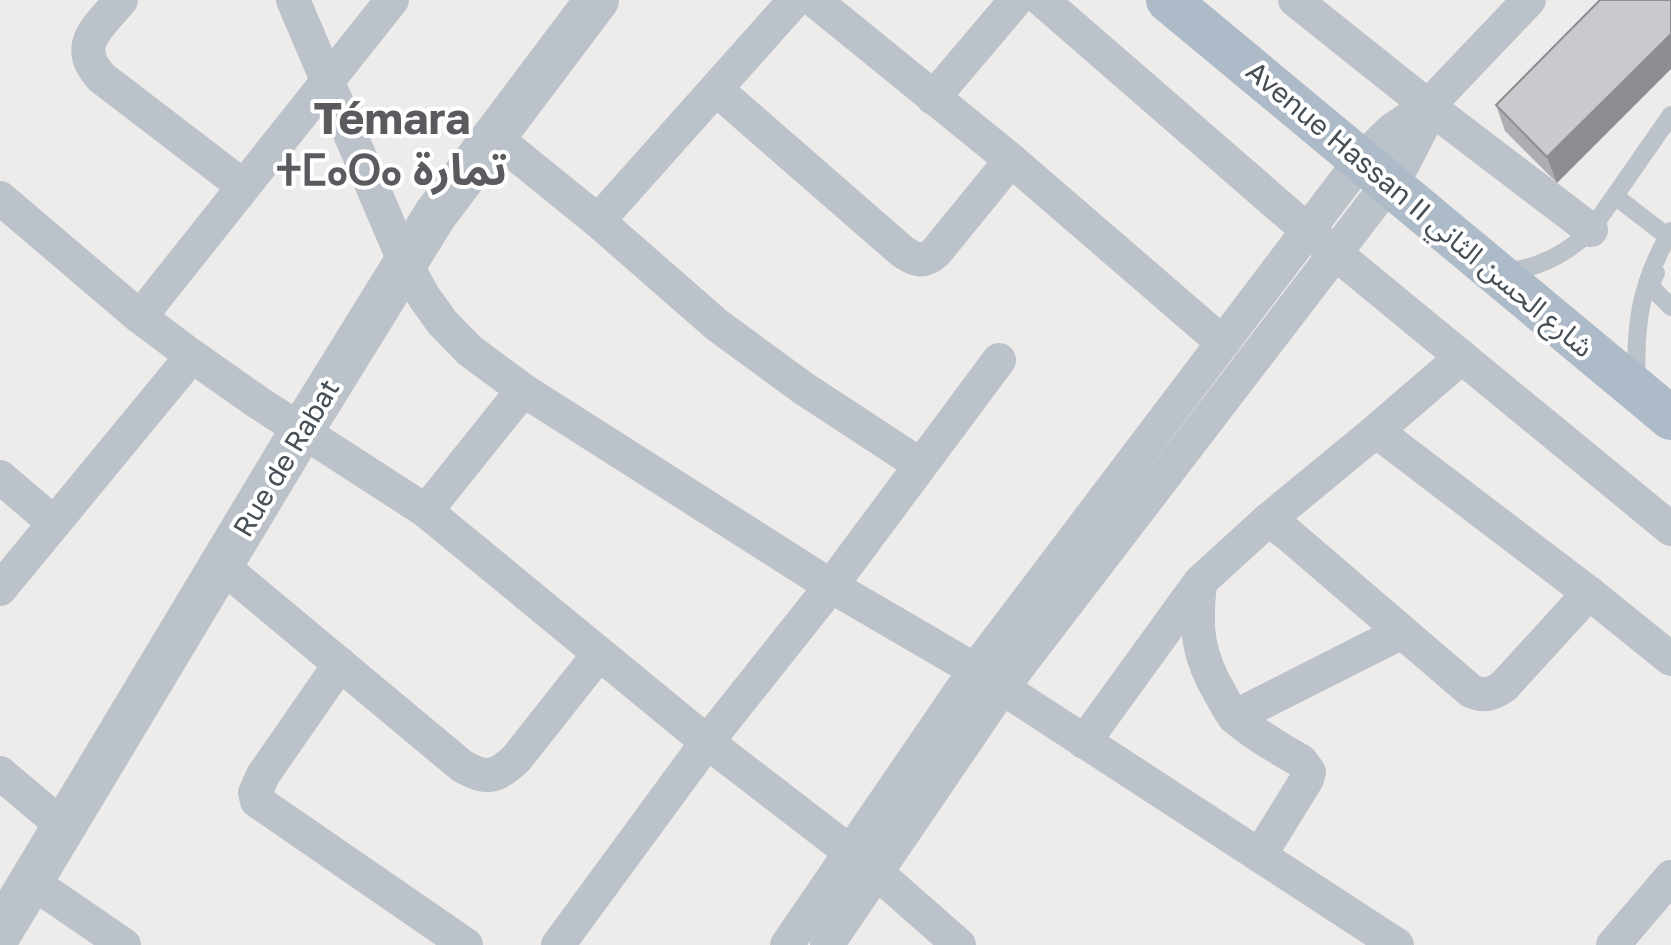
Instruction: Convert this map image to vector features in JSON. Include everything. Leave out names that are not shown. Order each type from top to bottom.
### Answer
[{"type":"main road","name":"Avenue Hassan II شارع الحسن الثاني","points":[[1168,0],[1671,418]]},
{"type":"street","points":[[121,0],[89,43],[86,52],[93,69],[243,186]]},
{"type":"street","points":[[293,0],[405,263],[442,322],[469,350],[523,390],[831,586],[988,679],[1388,942]]},
{"type":"street","points":[[140,317],[392,0]]},
{"type":"street","points":[[598,221],[795,0]]},
{"type":"street","points":[[814,0],[1011,160],[1223,343]]},
{"type":"street","points":[[933,98],[1016,0]]},
{"type":"street","points":[[1042,0],[1307,230],[1671,529]]},
{"type":"street","points":[[1295,0],[1591,230]]},
{"type":"street","points":[[988,679],[1335,252],[1392,130],[1428,106],[1529,0]]},
{"type":"street","name":"Rue de Rabat","points":[[0,933],[435,215],[586,4]]},
{"type":"street","points":[[717,90],[903,252],[919,261],[936,252],[1011,160]]},
{"type":"street","points":[[493,136],[598,221],[717,325],[791,380],[919,464]]},
{"type":"street","points":[[787,945],[863,862],[1223,343],[1307,230],[1375,172]]},
{"type":"street","points":[[0,198],[140,317],[192,356],[426,511],[707,742],[863,862],[959,945]]},
{"type":"street","points":[[0,589],[192,356]]},
{"type":"street","points":[[1084,742],[1200,582],[1268,520],[1462,357]]},
{"type":"street","points":[[558,945],[707,742],[831,586],[999,360]]},
{"type":"street","points":[[426,511],[523,390]]},
{"type":"street","points":[[1376,431],[1671,659]]},
{"type":"street","points":[[0,477],[54,523]]},
{"type":"street","points":[[1268,520],[1471,691],[1486,695],[1504,686],[1589,593]]},
{"type":"street","points":[[222,566],[462,766],[488,777],[501,773],[516,759],[599,654]]},
{"type":"street","points":[[1200,582],[1196,621],[1203,660],[1234,717],[1301,761],[1309,772],[1260,855]]},
{"type":"street","points":[[1234,717],[1402,632]]},
{"type":"street","points":[[340,664],[263,775],[255,793],[257,801],[466,945]]},
{"type":"street","points":[[0,773],[65,828]]},
{"type":"street","points":[[827,945],[863,862]]},
{"type":"street","points":[[1613,945],[1671,877]]},
{"type":"street","points":[[32,882],[124,945]]},
{"type":"lane","points":[[1496,272],[1517,271],[1548,261],[1576,245],[1591,230],[1671,115]]},
{"type":"lane","points":[[1615,196],[1670,239]]},
{"type":"lane","points":[[1670,239],[1652,280],[1653,289],[1671,307]]},
{"type":"lane","points":[[1638,390],[1636,357],[1642,302],[1654,259],[1670,239]]},
{"type":"building","points":[[1600,0],[1671,0],[1671,34],[1547,157],[1496,105]]},
{"type":"district","name":"Témara ⵜⵎⴰⵔⴰ تمارة","points":[[392,144]]}]
